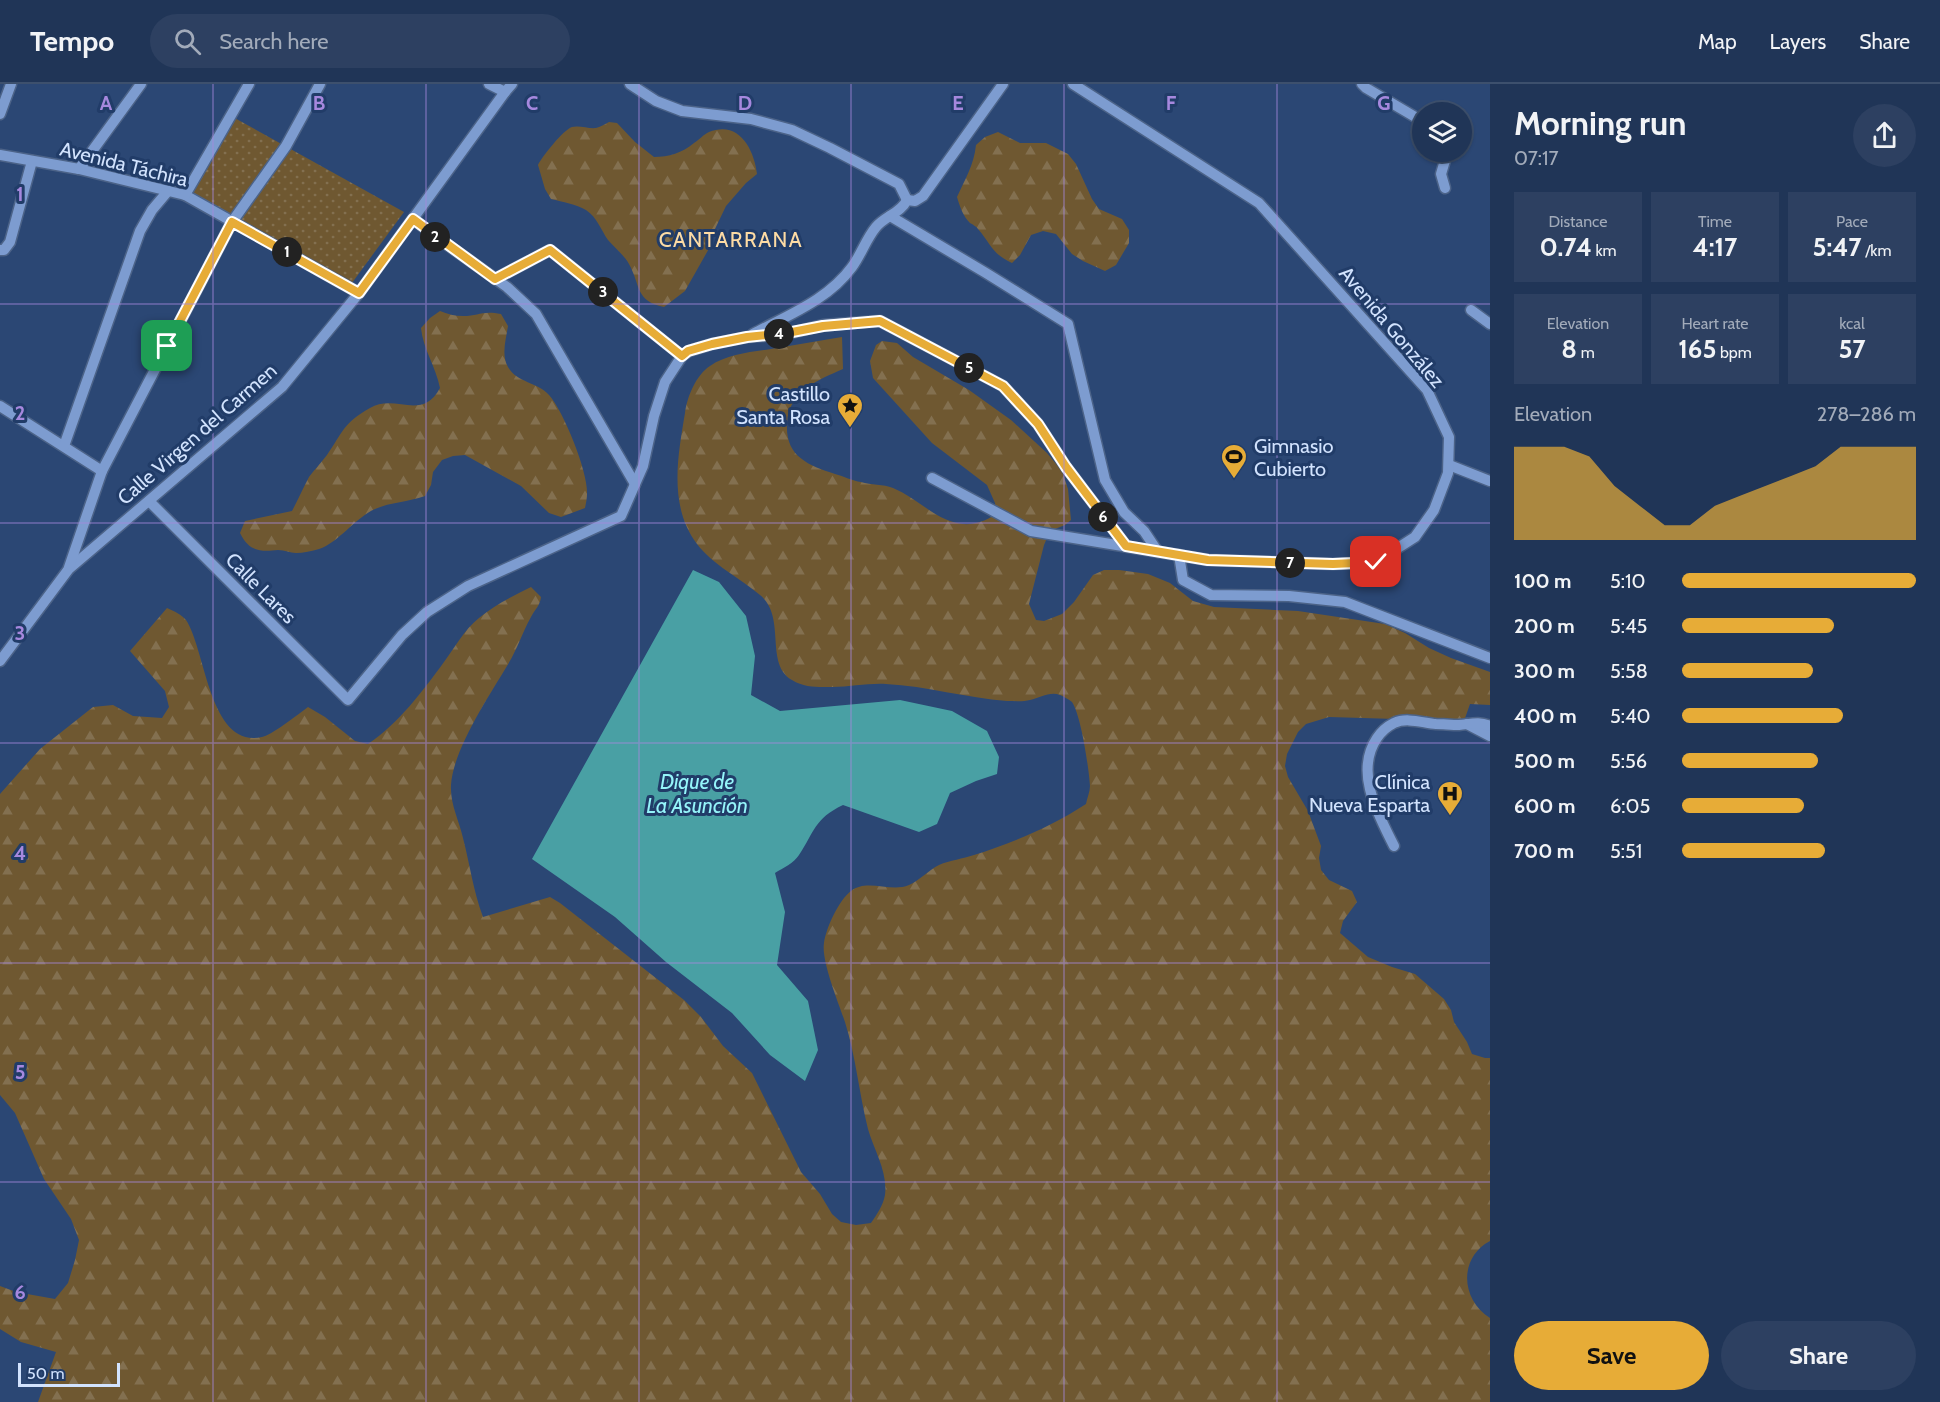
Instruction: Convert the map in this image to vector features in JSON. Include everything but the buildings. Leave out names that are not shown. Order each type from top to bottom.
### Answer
[{"type":"street","points":[[0,114],[11,84]]},
{"type":"street","points":[[79,168],[141,84]]},
{"type":"street","points":[[184,195],[249,84]]},
{"type":"street","points":[[0,660],[68,570],[102,471],[232,222],[286,146],[321,84]]},
{"type":"street","points":[[489,84],[508,88]]},
{"type":"street","points":[[630,84],[656,101],[682,111],[751,119],[792,130],[899,184],[907,200]]},
{"type":"street","points":[[907,200],[915,201],[923,196],[1003,84]]},
{"type":"street","name":"Avenida González","points":[[932,478],[1031,531],[1208,560],[1333,564],[1376,562],[1415,537],[1434,510],[1448,473],[1449,437],[1427,390],[1259,203],[1073,84]]},
{"type":"street","points":[[1362,84],[1412,115]]},
{"type":"street","name":"Calle Virgen del Carmen","points":[[68,570],[282,387],[359,293],[508,88]]},
{"type":"street","name":"Avenida Táchira","points":[[0,154],[79,168],[184,195],[359,293]]},
{"type":"street","points":[[0,250],[4,250],[10,242],[32,161]]},
{"type":"street","points":[[1445,162],[1441,174],[1445,188]]},
{"type":"street","points":[[64,446],[140,231],[152,210],[168,191]]},
{"type":"street","points":[[747,337],[816,301],[838,285],[854,266],[876,226],[904,206],[907,200]]},
{"type":"street","points":[[890,216],[1068,324],[1105,480],[1124,512],[1144,531],[1158,552]]},
{"type":"street","points":[[413,219],[507,287],[536,314],[635,484]]},
{"type":"street","points":[[495,279],[550,250],[682,356]]},
{"type":"street","points":[[1472,310],[1490,324]]},
{"type":"street","points":[[635,484],[643,466],[654,416],[665,382],[682,356],[688,351],[747,337],[823,326],[880,321],[1003,386],[1038,424],[1066,467],[1126,546]]},
{"type":"street","points":[[0,406],[102,471]]},
{"type":"street","points":[[1449,465],[1490,481]]},
{"type":"street","name":"Calle Lares","points":[[149,501],[348,700],[402,635],[427,612],[468,586],[621,516],[635,484]]},
{"type":"street","points":[[1179,555],[1183,580],[1210,595],[1289,596],[1345,602],[1490,658]]},
{"type":"street","points":[[1394,846],[1369,787],[1368,760],[1373,744],[1382,732],[1395,722],[1409,721],[1467,724],[1480,722],[1490,726]]},
{"type":"street","points":[[1467,724],[1490,736]]},
{"type":"green space","points":[[231,116],[404,212],[349,287],[185,195]]},
{"type":"green space","points":[[609,122],[617,123],[635,142],[654,157],[680,152],[709,132],[720,129],[729,130],[737,133],[743,139],[755,165],[757,174],[726,206],[714,231],[711,245],[685,291],[664,307],[643,297],[627,261],[608,240],[590,213],[578,206],[551,199],[545,189],[538,165],[558,138],[572,127],[596,128]]},
{"type":"green space","points":[[998,132],[1020,143],[1046,143],[1068,154],[1076,164],[1099,209],[1122,219],[1129,230],[1129,243],[1116,265],[1105,271],[1083,261],[1072,254],[1056,234],[1043,231],[1031,235],[1020,255],[1012,263],[996,252],[977,228],[970,223],[957,197],[971,165],[976,145],[985,137]]},
{"type":"green space","points":[[440,311],[460,316],[501,314],[508,326],[504,352],[508,367],[517,376],[549,395],[568,428],[584,472],[587,496],[585,508],[561,517],[549,513],[521,486],[465,455],[453,456],[442,460],[433,472],[431,485],[425,496],[375,509],[319,549],[296,553],[281,550],[265,551],[247,544],[240,533],[245,521],[292,511],[309,477],[327,455],[344,428],[354,418],[379,404],[417,405],[433,398],[440,388],[421,328]]},
{"type":"green space","points":[[842,337],[843,369],[806,388],[793,403],[789,412],[787,434],[790,444],[800,458],[807,463],[854,481],[893,488],[953,522],[967,524],[981,522],[996,514],[995,503],[987,485],[932,443],[873,378],[870,361],[876,345],[882,341],[897,343],[913,357],[969,390],[1011,420],[1047,453],[1062,471],[1068,489],[1071,520],[1050,531],[1044,545],[1029,604],[1036,620],[1044,621],[1062,614],[1074,602],[1093,575],[1104,570],[1119,570],[1148,574],[1170,583],[1193,601],[1214,607],[1298,611],[1385,624],[1429,648],[1490,672],[1490,705],[1470,704],[1464,721],[1329,717],[1306,724],[1298,732],[1287,754],[1285,766],[1288,777],[1308,811],[1321,846],[1319,858],[1321,870],[1329,880],[1352,891],[1357,902],[1343,921],[1340,933],[1368,957],[1415,974],[1444,999],[1472,1054],[1490,1058],[1490,1241],[1472,1258],[1467,1279],[1473,1301],[1490,1318],[1490,1402],[38,1402],[56,1352],[21,1342],[0,1329],[0,1286],[16,1292],[55,1299],[68,1283],[79,1240],[71,1219],[44,1179],[15,1113],[0,1095],[0,794],[40,749],[93,707],[113,705],[133,716],[162,718],[169,707],[165,691],[130,651],[167,608],[186,620],[220,713],[231,728],[244,737],[266,736],[308,707],[325,717],[355,741],[368,744],[390,727],[409,706],[474,623],[497,605],[531,587],[541,597],[540,603],[511,660],[465,740],[453,771],[451,792],[453,805],[483,917],[550,897],[684,1000],[701,1017],[723,1046],[752,1073],[801,1172],[820,1194],[832,1214],[841,1222],[856,1225],[871,1223],[884,1199],[885,1186],[880,1161],[868,1129],[849,1035],[825,960],[824,943],[834,915],[846,895],[857,887],[909,885],[939,865],[989,850],[1046,827],[1086,804],[1090,786],[1078,718],[1072,702],[1060,695],[1045,695],[1027,701],[1007,701],[901,685],[817,687],[792,680],[784,673],[779,663],[775,627],[768,604],[760,595],[710,558],[697,544],[688,529],[679,497],[678,463],[686,407],[690,393],[700,375],[717,362],[731,356]]},
{"type":"water","name":"Dique de La Asunción","points":[[693,570],[719,582],[746,616],[755,656],[751,695],[780,711],[900,700],[952,711],[987,731],[999,757],[997,774],[950,793],[937,824],[919,832],[843,805],[826,815],[816,826],[797,858],[775,873],[785,912],[777,965],[808,1001],[818,1050],[805,1081],[770,1055],[732,1013],[666,962],[615,917],[532,859]]},
{"type":"place","name":"Castillo Santa Rosa","points":[[850,429]]},
{"type":"place","name":"Gimnasio Cubierto","points":[[1234,480]]},
{"type":"place","name":"Clínica Nueva Esparta","points":[[1450,817]]},
{"type":"district","name":"CANTARRANA","points":[[731,239]]},
{"type":"route","points":[[167,346],[232,222],[359,293],[413,219],[495,279],[550,250],[682,356],[688,351],[747,337],[823,326],[880,321],[1003,386],[1038,424],[1066,467],[1126,546],[1208,560],[1333,564],[1376,562]]}]
